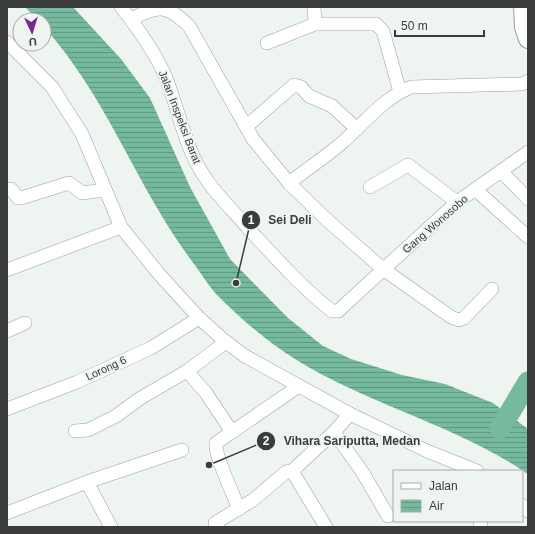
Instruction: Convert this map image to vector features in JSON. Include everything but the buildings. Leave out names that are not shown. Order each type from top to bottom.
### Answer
[{"type":"main road","points":[[523,7],[524,27],[528,39]]},
{"type":"street","name":"Jalan Inspeksi Barat","points":[[121,7],[131,19],[164,73],[184,132],[197,164],[209,184],[222,201],[286,269],[326,307],[335,312],[383,269]]},
{"type":"street","points":[[131,19],[150,9],[161,7],[180,16],[190,26],[253,139],[289,183],[327,220],[383,269],[451,318],[459,320],[464,318],[492,288]]},
{"type":"street","points":[[314,7],[316,24]]},
{"type":"street","points":[[267,43],[316,24],[368,23],[380,27],[383,31],[400,92]]},
{"type":"street","points":[[7,42],[52,87],[82,134],[121,227],[159,274],[199,318],[226,342],[245,356],[350,414],[461,468],[472,470]]},
{"type":"street","points":[[289,183],[357,129],[400,92],[411,88],[522,84],[528,81]]},
{"type":"street","points":[[247,126],[294,85],[301,87],[308,96],[332,106],[357,129]]},
{"type":"street","name":"Gang Wonosobo","points":[[383,269],[457,202],[528,152]]},
{"type":"street","points":[[370,187],[408,165],[457,202]]},
{"type":"street","points":[[501,172],[528,199]]},
{"type":"street","points":[[7,189],[11,189],[18,198],[69,183],[82,192],[105,190]]},
{"type":"street","points":[[476,190],[528,237]]},
{"type":"street","points":[[7,270],[121,227]]},
{"type":"street","name":"Lorong 6","points":[[7,409],[77,382],[151,348],[199,318]]},
{"type":"street","points":[[7,331],[25,322]]},
{"type":"street","points":[[74,431],[88,430],[100,425],[187,371],[226,342]]},
{"type":"street","points":[[187,371],[206,394],[232,432]]},
{"type":"street","points":[[239,509],[223,470],[215,444],[299,386]]},
{"type":"street","points":[[213,526],[253,500],[286,472],[292,471],[334,432],[350,414]]},
{"type":"street","points":[[334,432],[363,472],[390,517]]},
{"type":"street","points":[[7,513],[87,482],[182,450]]},
{"type":"street","points":[[292,471],[326,527]]},
{"type":"street","points":[[87,482],[111,527]]},
{"type":"water","points":[[25,7],[73,7],[121,59],[150,98],[190,187],[230,259],[288,318],[323,346],[351,359],[402,375],[445,384],[493,403],[528,429],[528,474],[472,442],[382,403],[323,375],[274,345],[234,312],[216,294],[174,235],[104,113],[66,54],[52,37],[52,12],[30,12]]},
{"type":"waterway","points":[[500,429],[528,382]]},
{"type":"place","name":"Sei Deli","points":[[236,283]]},
{"type":"place","name":"Vihara Sariputta, Medan","points":[[209,465]]}]
